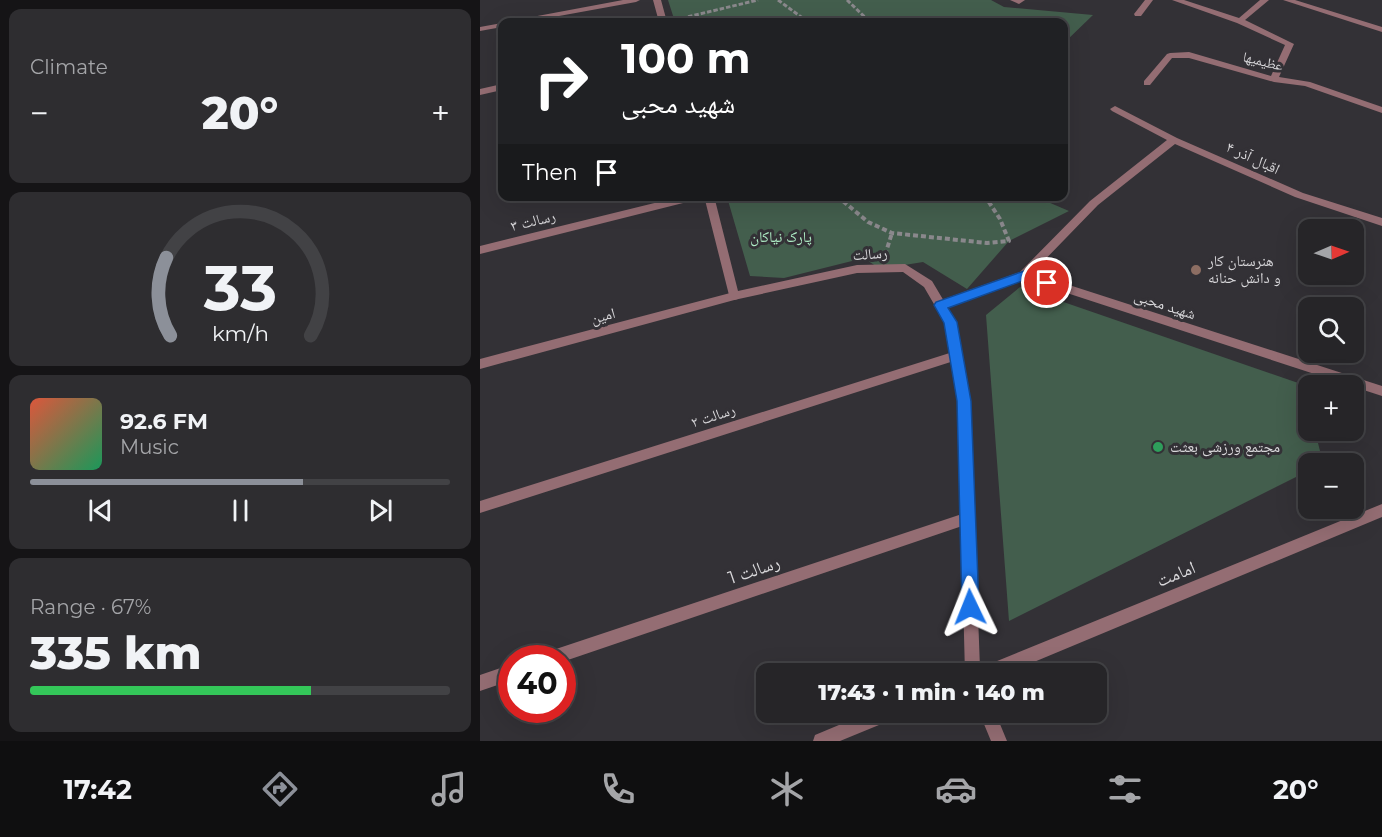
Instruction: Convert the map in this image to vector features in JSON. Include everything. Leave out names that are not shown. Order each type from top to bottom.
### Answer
[{"type":"street","points":[[538,18],[636,0]]},
{"type":"street","points":[[657,0],[662,18]]},
{"type":"street","points":[[1138,14],[1149,0]]},
{"type":"street","points":[[1176,0],[1240,21],[1290,44],[1274,79]]},
{"type":"street","points":[[1240,21],[1265,0]]},
{"type":"street","points":[[1287,0],[1382,30]]},
{"type":"street","points":[[480,29],[498,26]]},
{"type":"street","name":"عظیمیها","points":[[1147,83],[1170,56],[1189,55],[1274,79],[1307,84],[1382,110]]},
{"type":"street","points":[[480,92],[498,88]]},
{"type":"street","name":"اقبال آذر ۴","points":[[1115,109],[1174,140],[1299,195],[1382,222]]},
{"type":"street","points":[[940,305],[1024,275],[1094,204],[1174,140]]},
{"type":"street","name":"رسالت ۳","points":[[480,250],[679,201]]},
{"type":"street","points":[[710,201],[734,296]]},
{"type":"street","name":"رسالت","points":[[734,296],[857,269],[905,268],[927,284],[951,322],[964,401],[973,663]]},
{"type":"street","name":"شهید محبی","points":[[1024,275],[1382,391]]},
{"type":"street","name":"امین","points":[[480,364],[734,296]]},
{"type":"street","name":"رسالت ۲","points":[[480,507],[956,356]]},
{"type":"street","name":"امامت","points":[[1012,663],[1382,510]]},
{"type":"street","name":"رسالت 1","points":[[576,650],[968,518]]},
{"type":"street","points":[[480,683],[498,677]]},
{"type":"street","points":[[821,741],[864,723]]},
{"type":"street","points":[[992,723],[999,741]]},
{"type":"path","points":[[687,18],[758,0]]},
{"type":"path","points":[[778,0],[803,18]]},
{"type":"path","points":[[848,0],[866,18]]},
{"type":"path","points":[[843,201],[868,222],[892,233],[987,243],[1009,241],[1000,219],[988,201]]},
{"type":"path","points":[[880,269],[892,233]]},
{"type":"green space","points":[[668,0],[991,0],[1004,7],[1093,15],[1068,39],[1068,18],[674,18]]},
{"type":"green space","name":"پارک نیاکان","points":[[728,201],[1046,201],[1069,211],[1009,241],[967,289],[923,262],[880,269],[864,258],[784,278],[750,276]]},
{"type":"green space","name":"مجتمع ورزشی بعثت","points":[[1020,287],[1298,383],[1298,441],[1318,441],[1320,453],[1298,453],[1298,476],[1009,621],[986,315]]},
{"type":"place","name":"هنرستان کار و دانش حنانه","points":[[1196,270]]},
{"type":"place","name":"مجتمع ورزشی بعثت","points":[[1158,447]]},
{"type":"route","points":[[970,607],[964,401],[951,322],[940,305],[1024,275],[1047,283]]}]
